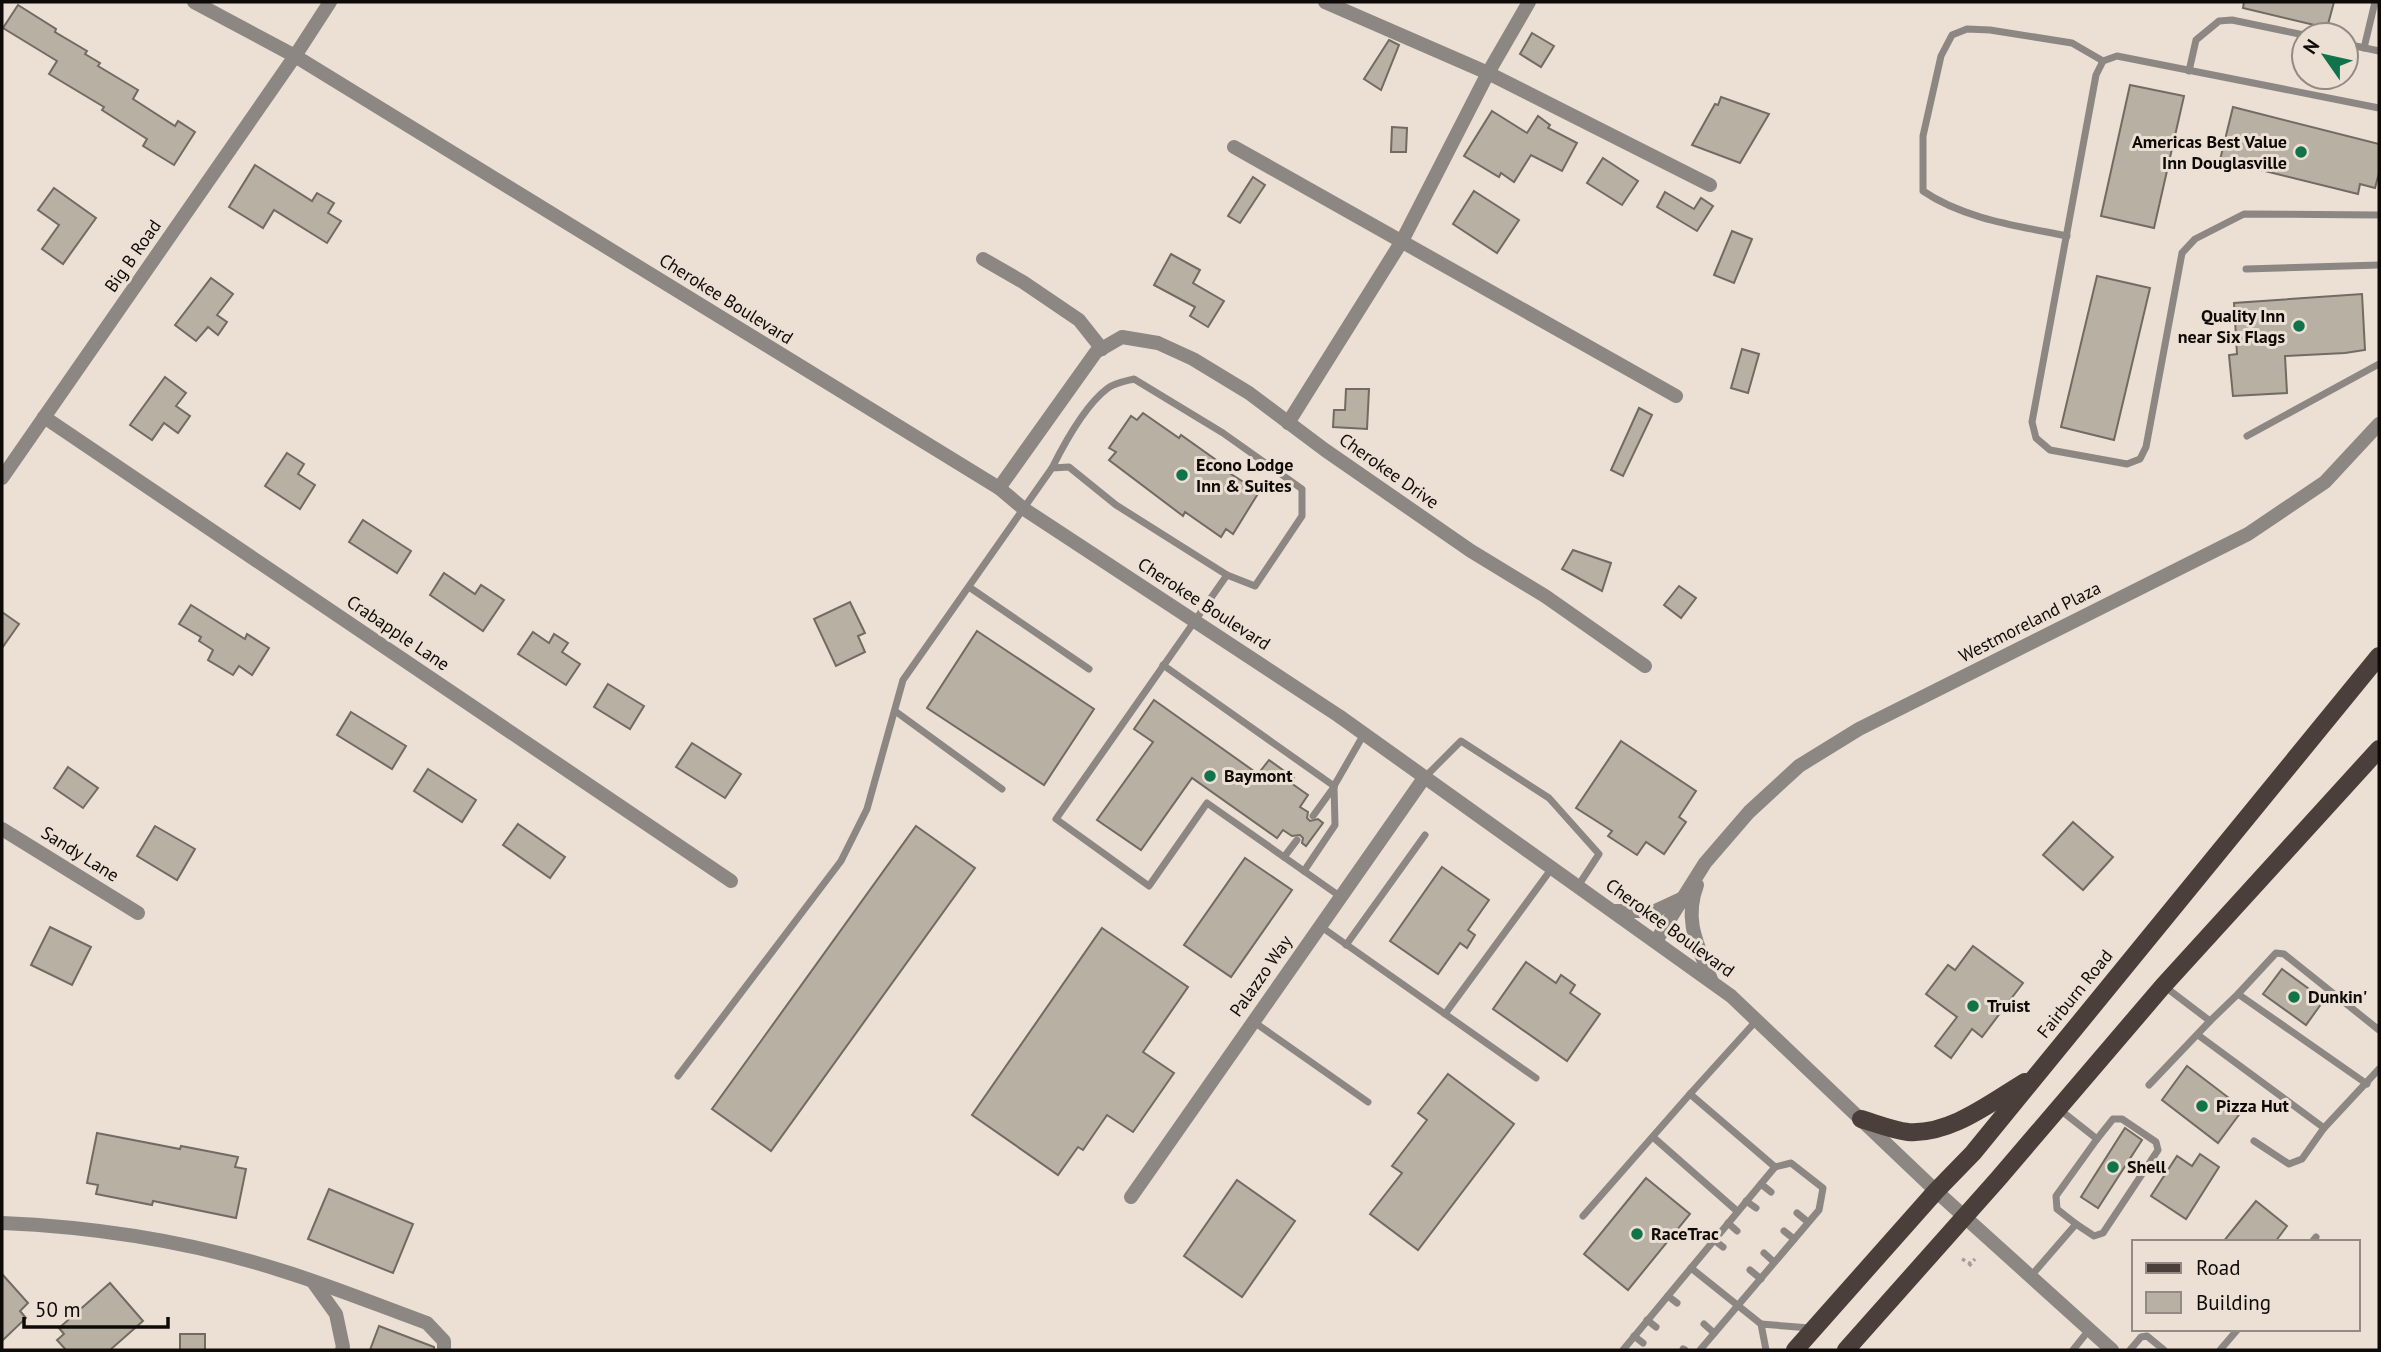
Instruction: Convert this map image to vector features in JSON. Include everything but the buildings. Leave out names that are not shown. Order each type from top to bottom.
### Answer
[{"type":"main road","name":"Fairburn Road","points":[[1795,1350],[1973,1153],[2379,656]]},
{"type":"main road","points":[[1846,1350],[2059,1109],[2163,986],[2379,749]]},
{"type":"main road","points":[[1861,1119],[1906,1132],[1932,1132],[1960,1120],[2037,1074]]},
{"type":"street","name":"Cherokee Boulevard","points":[[194,2],[295,56],[999,488],[1024,509],[1364,734],[1713,983],[1756,1020],[1936,1191],[2112,1350]]},
{"type":"street","name":"Big B Road","points":[[2,478],[330,2]]},
{"type":"street","points":[[1325,2],[1488,73],[1710,185]]},
{"type":"street","points":[[1288,423],[1402,241],[1488,73],[1529,2]]},
{"type":"street","points":[[1234,147],[1676,396]]},
{"type":"street","points":[[983,259],[1079,320],[1102,349],[1096,352],[999,488]]},
{"type":"street","name":"Cherokee Drive","points":[[1102,349],[1122,337],[1158,343],[1193,359],[1248,393],[1471,551],[1545,596],[1645,666]]},
{"type":"street","name":"Crabapple Lane","points":[[44,417],[730,881]]},
{"type":"street","name":"Westmoreland Plaza","points":[[1656,941],[1705,863],[1749,812],[1799,766],[1860,729],[2248,534],[2325,482],[2379,424]]},
{"type":"street","name":"Palazzo Way","points":[[1131,1197],[1424,778]]},
{"type":"street","name":"Sandy Lane","points":[[2,828],[138,912]]},
{"type":"street","name":"Westmoreland Plaza","points":[[1705,863],[1692,896],[1690,925],[1713,983]]},
{"type":"street","points":[[1614,911],[1655,911],[1684,897]]},
{"type":"street","points":[[2,1223],[157,1239],[227,1256],[313,1282],[427,1323],[444,1341],[444,1350]]},
{"type":"street","points":[[313,1282],[336,1314],[342,1350]]},
{"type":"lane","points":[[2364,48],[2375,2]]},
{"type":"lane","points":[[2189,71],[2196,40],[2219,22],[2232,20],[2290,32]]},
{"type":"lane","points":[[2067,236],[2008,225],[1943,205],[1923,191],[1923,136],[1941,56],[1952,35],[1967,29],[1990,30],[2072,43],[2103,61]]},
{"type":"lane","points":[[2360,47],[2379,51]]},
{"type":"lane","points":[[2379,108],[2117,56],[2103,61],[2096,75],[2032,422],[2036,438],[2050,450],[2127,464],[2140,458],[2146,447],[2182,253],[2195,239],[2244,214],[2379,215]]},
{"type":"lane","points":[[2246,269],[2379,265]]},
{"type":"lane","points":[[2247,436],[2379,364]]},
{"type":"lane","points":[[678,1076],[841,860],[867,808],[903,680],[1052,468],[1065,441],[1080,419],[1109,387],[1134,379],[1223,433],[1302,489],[1302,516],[1255,586],[1227,575],[1116,505],[1069,467],[1052,468]]},
{"type":"lane","points":[[1227,575],[1056,819],[1149,886],[1208,803],[1340,897]]},
{"type":"lane","points":[[969,587],[1089,669]]},
{"type":"lane","points":[[1163,665],[1334,786]]},
{"type":"lane","points":[[895,711],[1002,789]]},
{"type":"lane","points":[[1313,816],[1364,734]]},
{"type":"lane","points":[[1424,778],[1461,741],[1549,798],[1599,854],[1578,886]]},
{"type":"lane","points":[[1304,871],[1335,825],[1334,786]]},
{"type":"lane","points":[[1346,945],[1425,835]]},
{"type":"lane","points":[[1284,857],[1297,839]]},
{"type":"lane","points":[[1445,1014],[1552,867]]},
{"type":"lane","points":[[1320,926],[1536,1078]]},
{"type":"lane","points":[[2150,1085],[2276,953],[2284,954],[2379,1030]]},
{"type":"lane","points":[[2163,986],[2210,1021]]},
{"type":"lane","points":[[2238,994],[2367,1084]]},
{"type":"lane","points":[[1583,1216],[1756,1020]]},
{"type":"lane","points":[[1253,1022],[1368,1102]]},
{"type":"lane","points":[[2198,1035],[2324,1128]]},
{"type":"lane","points":[[2254,1142],[2289,1164],[2302,1159],[2324,1128],[2379,1069]]},
{"type":"lane","points":[[1690,1094],[1775,1167]]},
{"type":"lane","points":[[2059,1109],[2097,1139]]},
{"type":"lane","points":[[2113,1119],[2122,1119],[2156,1142],[2158,1150],[2103,1233],[2094,1236],[2057,1209],[2056,1196],[2097,1139],[2113,1119]]},
{"type":"lane","points":[[1653,1137],[1737,1211]]},
{"type":"lane","points":[[1623,1350],[1775,1167],[1791,1163],[1823,1188],[1819,1210],[1700,1350]]},
{"type":"lane","points":[[1761,1184],[1771,1192]]},
{"type":"lane","points":[[1746,1201],[1756,1208]]},
{"type":"lane","points":[[1797,1213],[1808,1223]]},
{"type":"lane","points":[[1728,1223],[1737,1231]]},
{"type":"lane","points":[[2031,1277],[2076,1224]]},
{"type":"lane","points":[[1784,1231],[1794,1240]]},
{"type":"lane","points":[[1714,1240],[1723,1247]]},
{"type":"lane","points":[[1764,1253],[1774,1262]]},
{"type":"lane","points":[[1691,1268],[1761,1324],[1814,1328]]},
{"type":"lane","points":[[1750,1270],[1761,1279]]},
{"type":"lane","points":[[1668,1296],[1677,1303]]},
{"type":"lane","points":[[1647,1320],[1656,1327]]},
{"type":"lane","points":[[1703,1324],[1714,1333]]},
{"type":"lane","points":[[1761,1324],[1766,1350]]},
{"type":"lane","points":[[2073,1350],[2089,1329]]},
{"type":"lane","points":[[2220,1350],[2236,1331]]},
{"type":"lane","points":[[1634,1336],[1643,1343]]},
{"type":"lane","points":[[2130,1350],[2141,1337],[2147,1336],[2164,1350]]},
{"type":"path","points":[[1962,1259],[1970,1265],[1975,1259]]},
{"type":"place","name":"Americas Best Value Inn Douglasville","points":[[2301,152]]},
{"type":"place","name":"Quality Inn near Six Flags","points":[[2299,326]]},
{"type":"place","name":"Econo Lodge Inn & Suites","points":[[1182,475]]},
{"type":"place","name":"Baymont","points":[[1210,776]]},
{"type":"place","name":"Dunkin'","points":[[2294,997]]},
{"type":"place","name":"Truist","points":[[1973,1006]]},
{"type":"place","name":"Pizza Hut","points":[[2202,1106]]},
{"type":"place","name":"Shell","points":[[2113,1167]]},
{"type":"place","name":"RaceTrac","points":[[1637,1234]]}]
